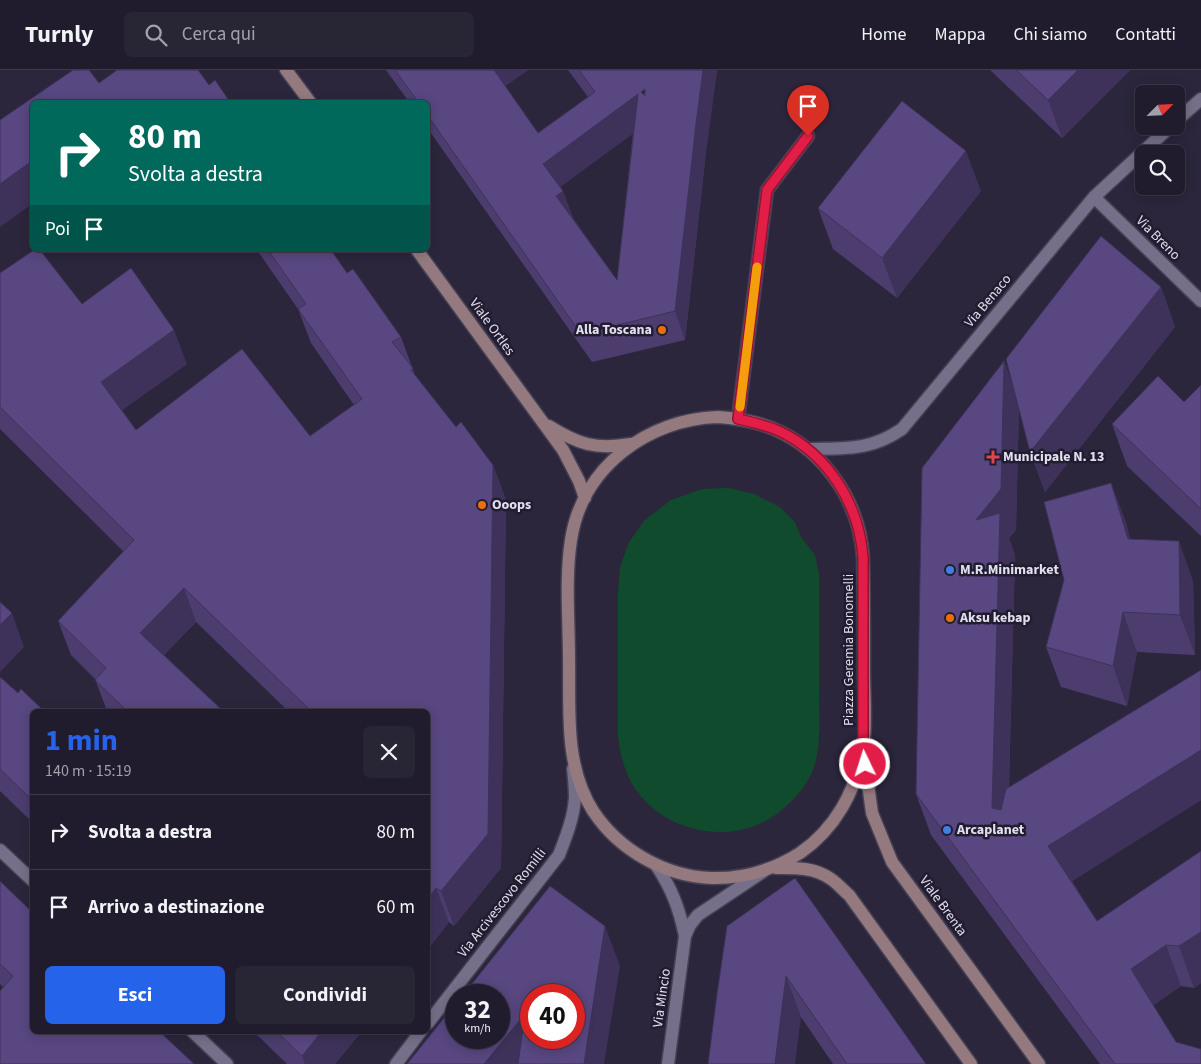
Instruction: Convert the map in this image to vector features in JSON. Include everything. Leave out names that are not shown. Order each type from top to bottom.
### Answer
[{"type":"street","points":[[286,70],[308,100]]},
{"type":"street","points":[[1185,113],[1201,99]]},
{"type":"street","name":"Via Benaco","points":[[808,449],[866,446],[889,438],[902,429],[1094,197],[1161,135]]},
{"type":"street","points":[[738,419],[767,190],[808,136]]},
{"type":"street","name":"Via Breno","points":[[1094,197],[1201,301]]},
{"type":"street","name":"Viale Ortles","points":[[418,252],[563,450],[585,498]]},
{"type":"street","name":"Piazza Geremia Bonomelli","points":[[704,418],[738,419],[760,424],[780,432],[808,449],[826,466],[841,486],[852,507],[862,543],[863,748],[855,782],[846,803],[834,821],[808,847],[789,860],[768,869],[746,875],[722,878],[685,874],[656,865],[618,839],[605,826],[584,794],[573,760],[570,732],[569,568],[571,540],[585,498],[598,477],[613,459],[631,444],[652,432],[686,420],[704,418]]},
{"type":"street","name":"Viale Ortles","points":[[542,422],[582,444],[608,447],[631,444]]},
{"type":"street","name":"Viale Brenta","points":[[863,748],[872,813],[892,862],[1039,1064]]},
{"type":"street","name":"Via Arcivescovo Romilli","points":[[430,1021],[559,855],[570,825],[575,797],[573,760]]},
{"type":"street","points":[[0,850],[30,878]]},
{"type":"street","name":"Via Mincio","points":[[656,865],[670,886],[680,913],[685,936]]},
{"type":"street","points":[[768,869],[798,868],[815,871],[831,878],[848,895],[971,1064]]},
{"type":"street","name":"Via Mincio","points":[[668,1064],[685,936],[690,925],[698,915],[768,869]]},
{"type":"street","points":[[195,1034],[227,1064]]},
{"type":"street","points":[[396,1064],[419,1034]]},
{"type":"green space","points":[[729,488],[754,494],[780,507],[795,522],[801,537],[815,555],[819,574],[819,740],[813,770],[792,801],[765,821],[746,829],[726,832],[705,831],[685,826],[667,818],[650,806],[636,790],[626,771],[618,736],[618,592],[620,567],[629,542],[645,520],[671,500],[702,489]]},
{"type":"building","points":[[73,70],[89,70],[99,83],[117,70],[198,70],[209,85],[215,80],[229,100],[30,100],[30,162],[0,184],[0,120]]},
{"type":"building","points":[[395,70],[494,70],[538,133],[595,92],[579,70],[703,70],[675,311],[581,334],[430,119],[430,100],[417,100]],"holes":[[[638,94],[617,280],[556,196],[563,191],[543,164]]]},
{"type":"building","points":[[1016,70],[1078,70],[1048,100]]},
{"type":"building","points":[[902,101],[966,151],[882,258],[818,208]]},
{"type":"building","points":[[1101,236],[1161,287],[1030,452],[1006,359]]},
{"type":"building","points":[[31,252],[42,252],[82,304],[131,268],[174,330],[101,382],[136,430],[242,349],[310,436],[362,399],[298,309],[306,304],[269,252],[332,252],[347,273],[353,269],[401,337],[392,342],[413,368],[411,370],[456,427],[461,422],[493,465],[488,834],[441,891],[436,888],[430,896],[430,709],[309,709],[184,588],[140,633],[221,709],[125,709],[95,680],[106,668],[58,621],[134,540],[0,407],[0,273]]},
{"type":"building","points":[[1004,361],[1001,489],[976,520],[1000,513],[992,808],[1001,810],[1006,789],[1201,670],[1201,750],[1048,846],[1097,921],[1201,851],[1201,932],[1179,946],[1166,945],[1131,969],[1176,1042],[1201,1049],[1201,1064],[1115,1064],[916,794],[922,468]]},
{"type":"building","points":[[1158,376],[1184,402],[1201,385],[1201,509],[1112,424]]},
{"type":"building","points":[[1111,483],[1128,539],[1179,541],[1180,615],[1123,612],[1113,666],[1046,647],[1064,580],[1044,502]]},
{"type":"building","points":[[0,602],[12,613],[0,625]]},
{"type":"building","points":[[0,677],[18,693],[21,689],[42,709],[30,709],[30,798],[0,769]]},
{"type":"building","points":[[795,878],[926,1064],[847,1064],[786,976],[775,1064],[708,1064],[727,926]]},
{"type":"building","points":[[0,881],[30,910],[30,1034],[162,1034],[194,1064],[0,1064],[0,991],[13,976],[0,964]]},
{"type":"building","points":[[550,886],[605,926],[584,1064],[518,1064],[520,1049],[585,1049],[585,984],[520,984],[520,1020],[510,1032],[510,984],[472,984]]},
{"type":"building","points":[[445,1017],[445,1049],[496,1049],[484,1064],[407,1064]]},
{"type":"building","points":[[279,1034],[320,1034],[302,1056]]},
{"type":"slow traffic","points":[[740,407],[757,267]]},
{"type":"place","name":"Alla Toscana","points":[[662,330]]},
{"type":"place","name":"Municipale N. 13","points":[[993,457]]},
{"type":"place","name":"Ooops","points":[[482,505]]},
{"type":"place","name":"M.R.Minimarket","points":[[950,570]]},
{"type":"place","name":"Aksu kebap","points":[[950,618]]},
{"type":"place","name":"Arcaplanet","points":[[947,830]]},
{"type":"route","points":[[808,136],[767,190],[738,419],[760,424],[780,432],[808,449],[826,466],[841,486],[852,507],[860,531],[863,557],[863,748],[865,764]]}]
